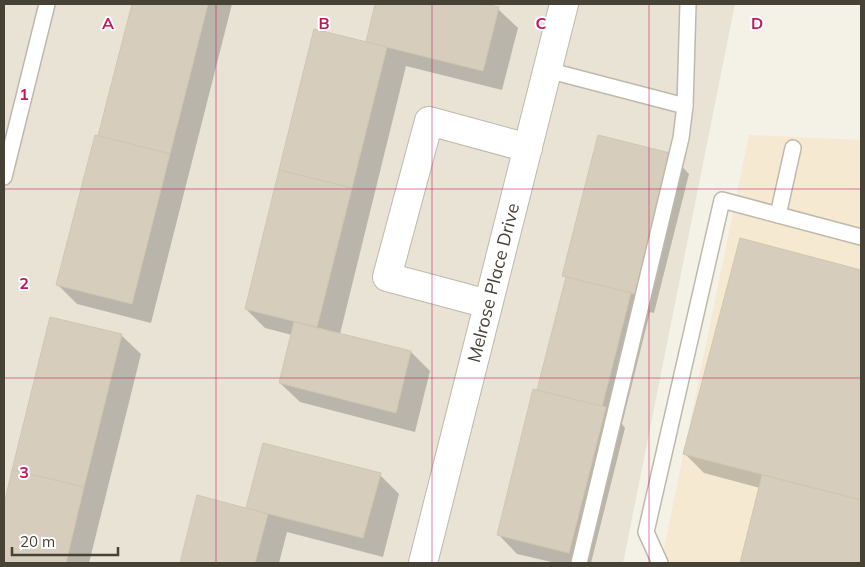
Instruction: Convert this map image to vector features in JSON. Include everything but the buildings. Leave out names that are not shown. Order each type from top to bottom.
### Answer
[{"type":"street","name":"Melrose Place Drive","points":[[423,563],[564,4]]},
{"type":"street","points":[[488,304],[387,277],[429,121],[528,148]]},
{"type":"lane","points":[[4,177],[46,4]]},
{"type":"lane","points":[[579,563],[681,138],[685,106],[688,4]]},
{"type":"lane","points":[[547,70],[685,106]]},
{"type":"lane","points":[[778,215],[793,148]]},
{"type":"lane","points":[[660,563],[646,532],[722,200],[861,237]]},
{"type":"shaded area","points":[[4,4],[735,4],[623,563],[4,563]]},
{"type":"shaded area","points":[[749,135],[861,140],[861,563],[661,563]]}]
